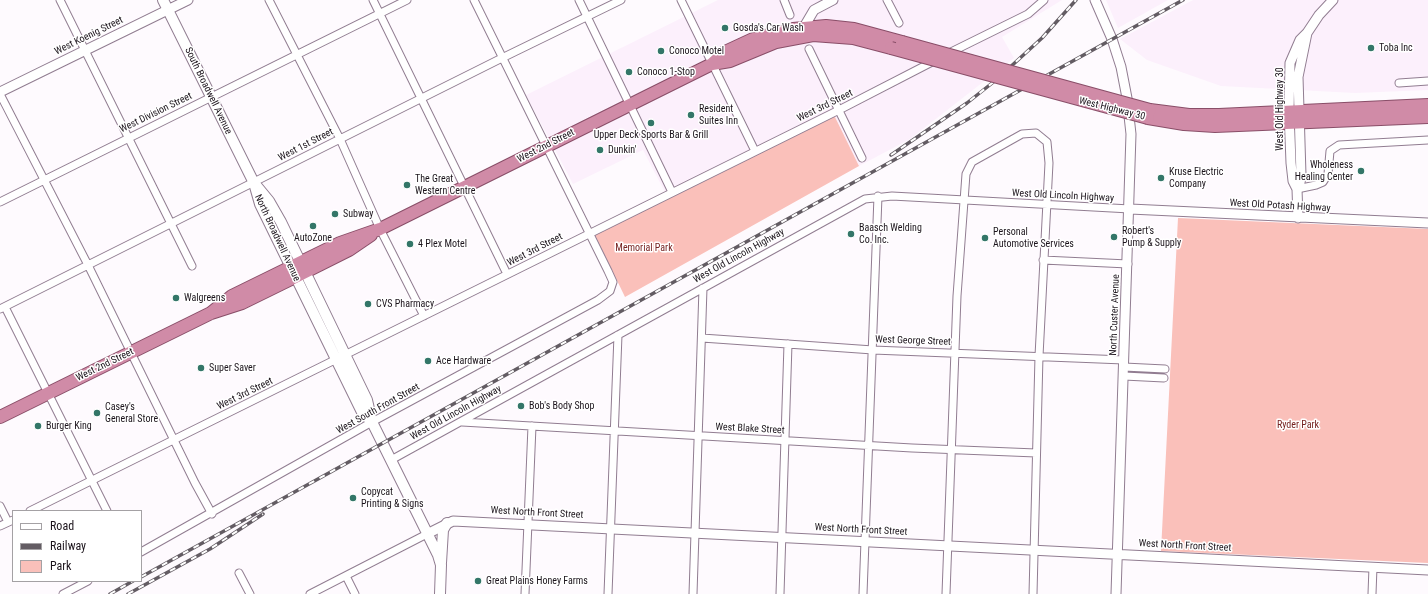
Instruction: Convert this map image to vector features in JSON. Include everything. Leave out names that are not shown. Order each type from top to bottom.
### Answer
[{"type":"highway","name":"West Highway 30","points":[[803,32],[844,28],[902,42],[1149,114]]},
{"type":"highway","name":"West 2nd Street","points":[[0,418],[211,313],[232,296],[297,270],[349,239],[380,228],[712,64],[730,61],[803,32]]},
{"type":"highway","name":"West Highway 30","points":[[803,32],[843,36],[1149,114],[1294,118],[1428,117]]},
{"type":"highway","name":"West Highway 30","points":[[1294,118],[1428,105]]},
{"type":"main road","name":"South Broadwell Avenue","points":[[163,0],[254,183]]},
{"type":"main road","name":"North Broadwell Avenue","points":[[254,183],[269,201],[297,270],[341,357],[362,412],[372,422],[427,534],[441,565],[440,594]]},
{"type":"main road","points":[[441,565],[443,530],[447,523]]},
{"type":"street","points":[[60,0],[192,266]]},
{"type":"street","name":"West Koenig Street","points":[[0,93],[188,0]]},
{"type":"street","points":[[269,0],[340,139],[380,228],[424,316]]},
{"type":"street","points":[[373,0],[507,274]]},
{"type":"street","name":"West Division Street","points":[[0,202],[407,0]]},
{"type":"street","points":[[474,0],[590,233]]},
{"type":"street","points":[[578,0],[672,192]]},
{"type":"street","name":"West 1st Street","points":[[2,308],[421,98],[621,0]]},
{"type":"street","points":[[681,0],[755,151]]},
{"type":"street","points":[[784,0],[790,15]]},
{"type":"street","points":[[803,32],[814,10],[833,0]]},
{"type":"street","points":[[887,0],[899,23]]},
{"type":"street","name":"West 3rd Street","points":[[32,510],[839,110],[1028,14],[1044,0]]},
{"type":"street","name":"North Custer Avenue","points":[[1095,0],[1112,39],[1123,74],[1131,123],[1130,210],[1116,594]]},
{"type":"street","name":"West Old Highway 30","points":[[1298,218],[1297,189],[1300,183],[1301,175],[1294,118],[1298,77],[1307,33],[1319,15],[1333,0]]},
{"type":"street","points":[[809,49],[862,158]]},
{"type":"street","points":[[1399,83],[1428,81]]},
{"type":"street","points":[[0,93],[88,265],[212,514]]},
{"type":"street","points":[[946,594],[955,353],[963,200],[966,174],[972,162],[1022,134],[1036,133],[1047,142],[1048,163],[1039,356],[1032,594]]},
{"type":"street","points":[[1297,189],[1323,182],[1328,174],[1330,151],[1339,145],[1428,140]]},
{"type":"street","points":[[864,594],[878,196]]},
{"type":"street","name":"West Old Lincoln Highway","points":[[391,460],[462,422],[858,201],[878,196],[1130,210]]},
{"type":"street","name":"West Old Potash Highway","points":[[1130,210],[1428,223]]},
{"type":"street","name":"West South Front Street","points":[[142,551],[212,514],[372,422],[598,300],[610,291],[613,282],[590,233]]},
{"type":"street","points":[[1043,260],[1128,264]]},
{"type":"street","points":[[693,594],[703,288]]},
{"type":"street","points":[[2,308],[48,393],[106,510]]},
{"type":"street","points":[[608,594],[618,335]]},
{"type":"street","name":"West George Street","points":[[702,338],[873,350],[1039,356],[1124,368],[1164,378]]},
{"type":"street","points":[[780,594],[788,344]]},
{"type":"street","name":"West George Street","points":[[1124,368],[1165,369]]},
{"type":"street","name":"West Blake Street","points":[[462,422],[869,446],[1036,453]]},
{"type":"street","points":[[525,594],[532,426]]},
{"type":"street","points":[[0,506],[10,521],[0,526]]},
{"type":"street","name":"West North Front Street","points":[[310,594],[453,521],[1428,570]]},
{"type":"street","points":[[1372,594],[1373,567]]},
{"type":"street","points":[[239,573],[250,594]]},
{"type":"street","points":[[346,576],[355,594]]},
{"type":"street","points":[[63,594],[86,582]]},
{"type":"shaded area","points":[[718,0],[1062,0],[1002,37],[1014,58],[910,139],[859,166],[834,115],[668,198],[643,150],[573,184],[526,95]]},
{"type":"shaded area","points":[[1106,0],[1168,0],[1118,28]]},
{"type":"shaded area","points":[[1193,0],[1428,0],[1428,90],[1355,93],[1221,86],[1147,60],[1120,39]]},
{"type":"green space","name":"Memorial Park","points":[[834,115],[859,166],[625,297],[595,235]]},
{"type":"green space","name":"Ryder Park","points":[[1178,218],[1428,229],[1428,563],[1161,551]]},
{"type":"railway","points":[[891,155],[967,103],[996,80],[1042,38],[1076,0]]},
{"type":"railway","points":[[142,576],[1183,0]]},
{"type":"railway","points":[[128,594],[210,549],[263,514]]},
{"type":"railway","points":[[110,594],[131,582]]},
{"type":"place","name":"Gosda's Car Wash","points":[[725,28]]},
{"type":"place","name":"Toba Inc","points":[[1371,48]]},
{"type":"place","name":"Conoco Motel","points":[[661,51]]},
{"type":"place","name":"Conoco 1-Stop","points":[[629,72]]},
{"type":"place","name":"Resident Suites Inn","points":[[691,115]]},
{"type":"place","name":"Upper Deck Sports Bar & Grill","points":[[651,123]]},
{"type":"place","name":"Dunkin'","points":[[600,150]]},
{"type":"place","name":"Wholeness Healing Center","points":[[1361,171]]},
{"type":"place","name":"Kruse Electric Company","points":[[1161,178]]},
{"type":"place","name":"The Great Western Centre","points":[[407,185]]},
{"type":"place","name":"Subway","points":[[335,214]]},
{"type":"place","name":"AutoZone","points":[[313,226]]},
{"type":"place","name":"Baasch Welding Co. Inc.","points":[[851,234]]},
{"type":"place","name":"Robert's Pump & Supply","points":[[1114,237]]},
{"type":"place","name":"Personal Automotive Services","points":[[985,238]]},
{"type":"place","name":"4 Plex Motel","points":[[410,244]]},
{"type":"place","name":"Walgreens","points":[[176,298]]},
{"type":"place","name":"CVS Pharmacy","points":[[368,304]]},
{"type":"place","name":"Ace Hardware","points":[[428,361]]},
{"type":"place","name":"Super Saver","points":[[201,368]]},
{"type":"place","name":"Bob's Body Shop","points":[[521,406]]},
{"type":"place","name":"Casey's General Store","points":[[97,413]]},
{"type":"place","name":"Burger King","points":[[38,426]]},
{"type":"place","name":"Copycat Printing & Signs","points":[[353,498]]},
{"type":"place","name":"Great Plains Honey Farms","points":[[478,581]]}]
